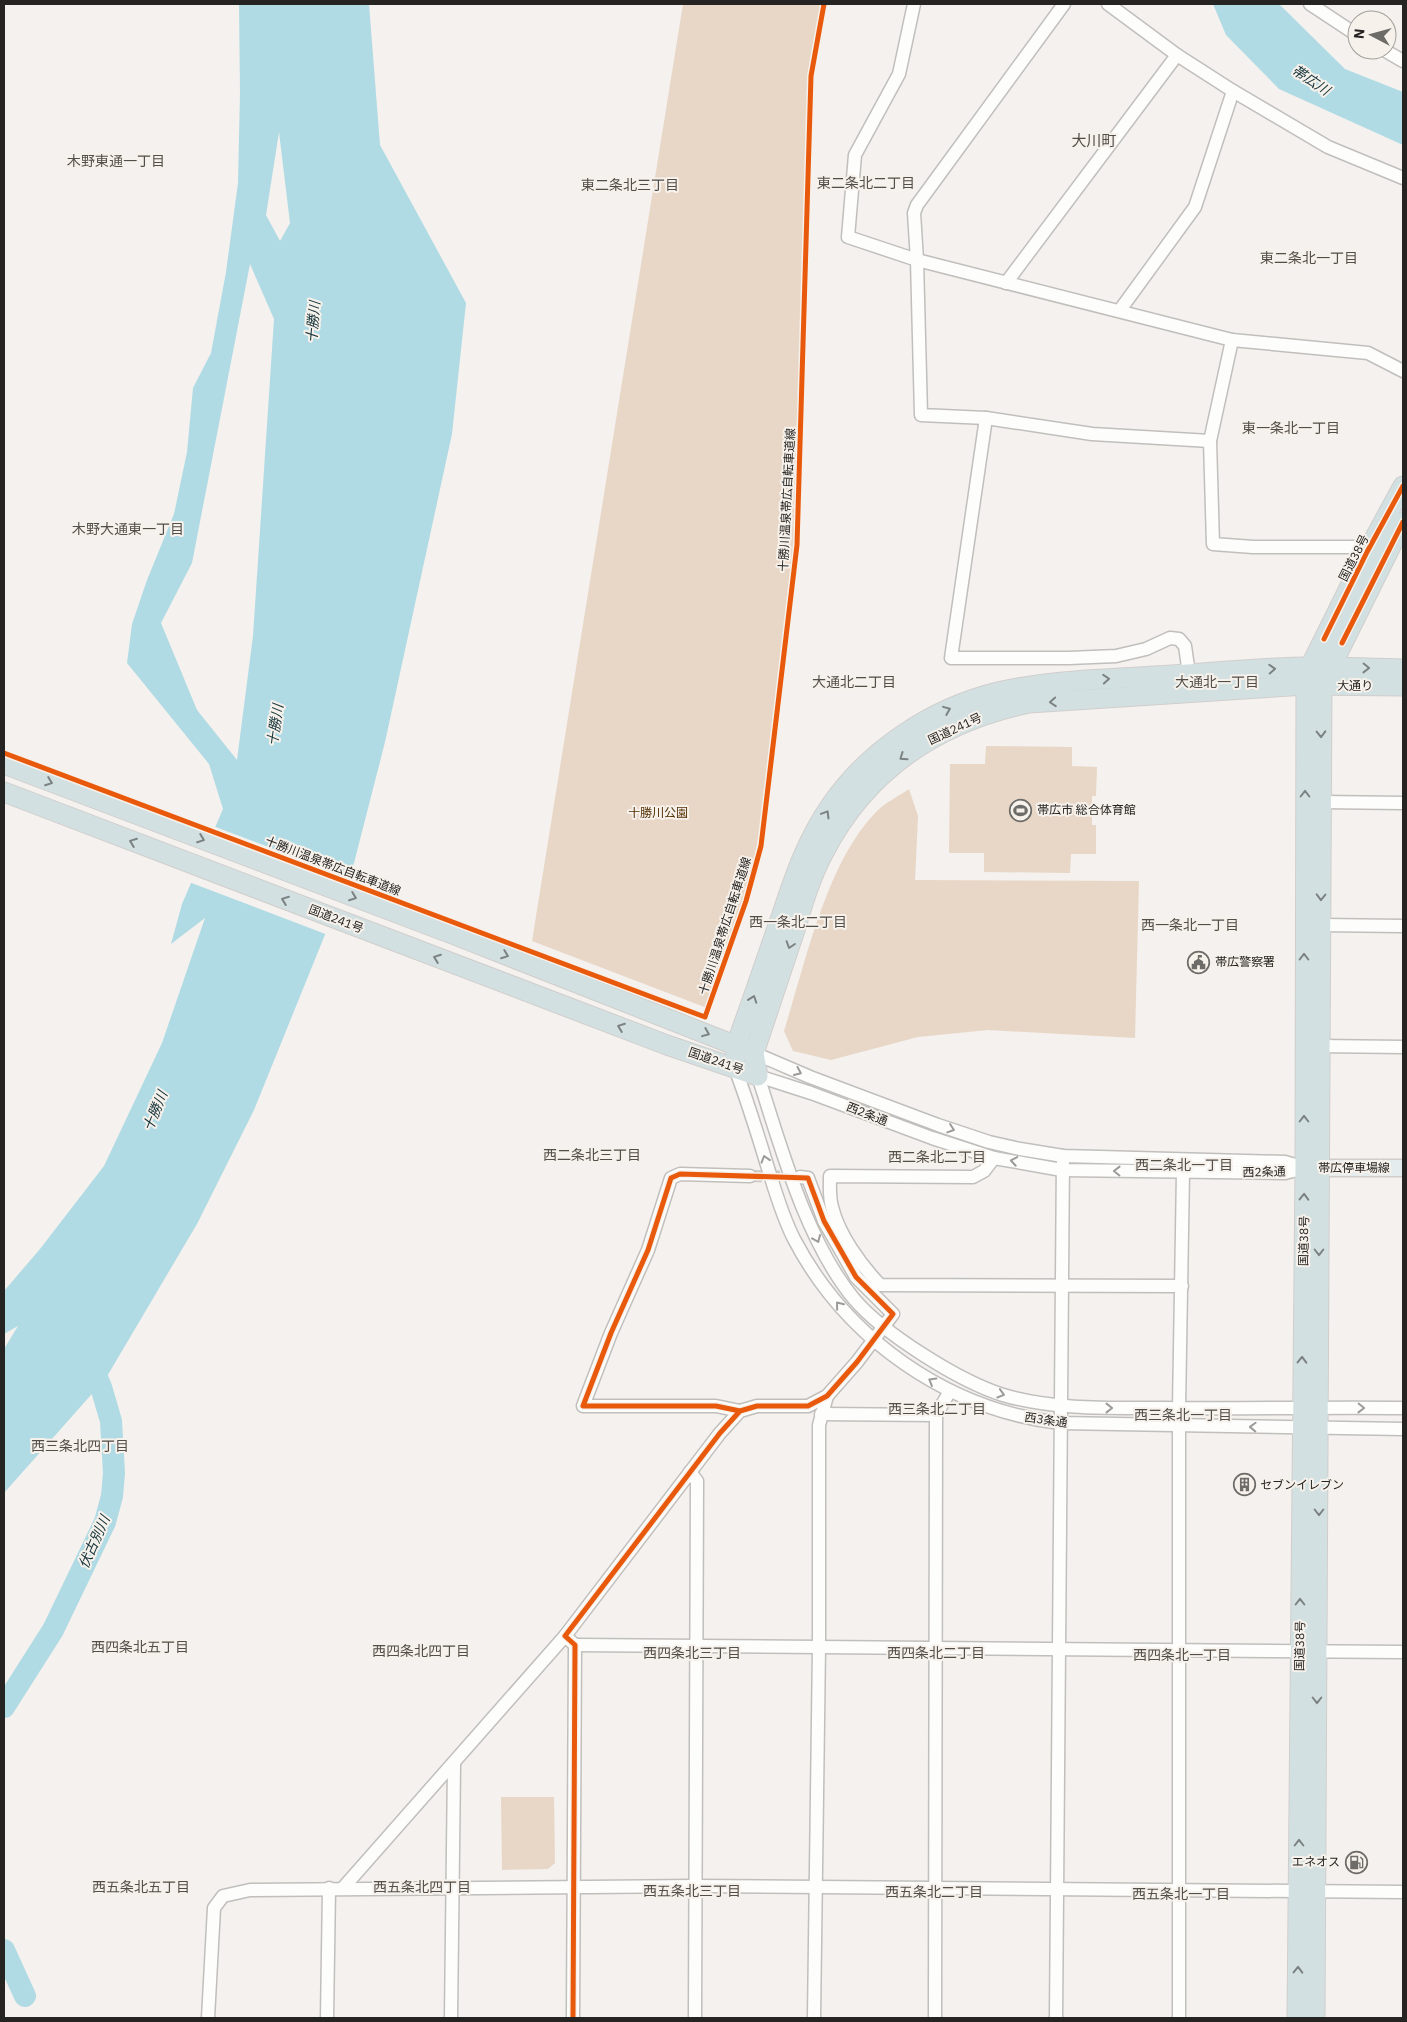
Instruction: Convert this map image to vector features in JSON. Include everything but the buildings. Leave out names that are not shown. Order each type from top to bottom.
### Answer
[{"type":"highway","name":"国道38号","points":[[1297,2018],[1308,1892],[1319,1651],[1310,1428],[1314,685],[1367,552],[1403,486]]},
{"type":"highway","name":"国道38号","points":[[1320,667],[1403,522]]},
{"type":"highway","name":"国道241号","points":[[4,764],[736,1044],[808,844],[837,798],[878,754],[910,730],[938,714],[996,692],[1089,680],[1320,667]]},
{"type":"highway","name":"大通り","points":[[1320,667],[1403,669]]},
{"type":"highway","name":"国道241号","points":[[4,792],[667,1045],[758,1076],[754,1052],[810,883],[824,851],[851,808],[871,784],[888,768],[928,740],[962,723],[988,713],[1029,704],[1314,685]]},
{"type":"highway","name":"国道38号","points":[[1312,1168],[1318,1046],[1322,802],[1314,685]]},
{"type":"highway","name":"大通り","points":[[1314,685],[1403,686]]},
{"type":"highway","points":[[735,1068],[736,1044],[754,1052]]},
{"type":"highway","name":"国道38号","points":[[1310,1428],[1300,1651],[1308,1892],[1315,2018]]},
{"type":"main road","name":"帯広停車場線","points":[[1312,1168],[1403,1168]]},
{"type":"street","points":[[914,4],[899,74],[855,155],[848,237],[917,260],[1120,310],[1232,340],[1368,353],[1403,371]]},
{"type":"street","points":[[1064,4],[917,205],[914,213],[921,414],[986,418],[1092,434],[1210,441]]},
{"type":"street","points":[[1108,4],[1177,55],[1233,91],[1328,147],[1403,178]]},
{"type":"street","points":[[1310,4],[1347,28]]},
{"type":"street","points":[[1006,283],[1177,55]]},
{"type":"street","points":[[1120,310],[1195,207],[1233,91]]},
{"type":"street","points":[[1232,340],[1210,441],[1213,544],[1253,547],[1354,547],[1367,552]]},
{"type":"street","points":[[986,418],[951,658],[1116,656],[1146,649],[1170,638],[1178,639],[1186,646],[1189,674]]},
{"type":"street","points":[[1322,802],[1403,803]]},
{"type":"street","points":[[1320,925],[1403,926]]},
{"type":"street","points":[[1318,1046],[1403,1047]]},
{"type":"street","name":"西2条通","points":[[754,1052],[810,1078],[980,1139],[1020,1149],[1063,1156],[1285,1162],[1312,1168]]},
{"type":"street","name":"西3条通","points":[[735,1068],[780,1205],[794,1239],[820,1280],[849,1317],[873,1339],[896,1358],[950,1391],[1001,1411],[1034,1420],[1060,1423],[1403,1429]]},
{"type":"street","name":"西2条通","points":[[758,1076],[994,1158],[1062,1170],[1285,1173],[1312,1168]]},
{"type":"street","name":"西3条通","points":[[758,1076],[798,1194],[826,1255],[854,1299],[884,1326],[970,1383],[1004,1395],[1060,1405],[1178,1408],[1403,1408]]},
{"type":"street","points":[[1056,2018],[1063,1156]]},
{"type":"street","points":[[994,1158],[984,1171],[973,1176],[830,1176],[832,1206],[844,1236],[866,1270],[880,1285],[1182,1286]]},
{"type":"street","points":[[1179,2018],[1180,1649],[1178,1408],[1184,1172]]},
{"type":"street","points":[[750,1176],[680,1174],[671,1178],[648,1250],[611,1333],[583,1406],[716,1406],[740,1411],[757,1406],[808,1406],[827,1396]]},
{"type":"street","points":[[800,1177],[808,1178],[824,1221],[856,1277],[892,1314],[827,1396],[819,1425],[819,1646],[814,2018]]},
{"type":"street","points":[[935,2018],[938,1648],[936,1415],[950,1391]]},
{"type":"street","points":[[344,1888],[454,1765],[565,1636],[690,1472],[740,1411]]},
{"type":"street","points":[[821,1414],[936,1415]]},
{"type":"street","points":[[690,1472],[697,1481],[697,1886],[695,2018]]},
{"type":"street","points":[[565,1636],[575,1645],[1403,1652]]},
{"type":"street","points":[[573,2018],[575,1645]]},
{"type":"street","points":[[451,2018],[451,1889],[454,1765]]},
{"type":"street","points":[[208,2018],[214,1908],[223,1896],[250,1890],[697,1886],[1403,1892]]},
{"type":"street","points":[[327,2018],[329,1888]]},
{"type":"green space","name":"十勝川公園","points":[[683,4],[824,4],[811,76],[797,545],[758,840],[747,890],[707,1008],[532,941]]},
{"type":"green space","name":"帯広市 総合体育館","points":[[986,746],[1072,747],[1072,766],[1097,767],[1096,796],[1092,796],[1092,825],[1096,825],[1096,854],[1071,854],[1070,873],[984,872],[984,853],[949,853],[950,764],[985,764]]},
{"type":"green space","points":[[909,789],[918,816],[915,880],[1139,881],[1135,1038],[988,1030],[918,1037],[831,1060],[793,1051],[784,1031],[809,946],[830,887],[843,859],[858,834],[879,809]]},
{"type":"green space","points":[[501,1797],[554,1797],[555,1863],[548,1869],[502,1870]]},
{"type":"water","name":"十勝川","points":[[239,4],[369,4],[380,145],[466,303],[452,434],[385,742],[354,863],[254,1110],[197,1224],[106,1378],[4,1493],[4,1349],[18,1326],[4,1334],[4,1291],[40,1249],[104,1166],[162,1043],[205,918],[171,944],[182,904],[223,809],[209,764],[127,663],[132,624],[147,580],[174,514],[187,452],[193,388],[211,353],[226,272],[238,183]],"holes":[[[279,132],[290,223],[280,241],[266,215]],[[250,264],[274,319],[253,636],[237,760],[197,710],[161,623],[192,563]]]},
{"type":"water","name":"帯広川","points":[[1213,4],[1279,4],[1345,69],[1403,92],[1403,145],[1279,89],[1226,35]]},
{"type":"pier","points":[[213,826],[351,878],[328,935],[189,882]]},
{"type":"waterway","name":"伏古別川","points":[[4,1707],[53,1630],[105,1522],[112,1496],[114,1473],[111,1421],[101,1387],[88,1357]]},
{"type":"waterway","name":"伏古別川","points":[[4,1950],[25,1996]]},
{"type":"tunnel","points":[[750,1176],[800,1177]]},
{"type":"cycle path","name":"十勝川温泉帯広自転車道線","points":[[4,753],[705,1017],[746,901],[761,846],[797,545],[811,76],[824,4]]},
{"type":"cycle path","points":[[1324,639],[1367,552],[1403,486]]},
{"type":"cycle path","points":[[1342,643],[1403,522]]},
{"type":"cycle path","points":[[573,2018],[575,1645],[565,1636],[720,1433],[740,1411],[757,1406],[808,1406],[827,1396],[857,1362],[893,1314],[856,1277],[824,1221],[808,1178],[680,1174],[671,1178],[648,1250],[611,1333],[583,1406],[716,1406],[740,1411]]},
{"type":"place","name":"帯広市 総合体育館","points":[[1021,810]]},
{"type":"place","name":"帯広警察署","points":[[1199,962]]},
{"type":"place","name":"セブンイレブン","points":[[1244,1485]]},
{"type":"place","name":"エネオス","points":[[1356,1862]]},
{"type":"district","name":"大川町","points":[[1094,141]]},
{"type":"district","name":"木野東通一丁目","points":[[116,161]]},
{"type":"district","name":"東二条北二丁目","points":[[866,183]]},
{"type":"district","name":"東二条北三丁目","points":[[630,185]]},
{"type":"district","name":"東二条北一丁目","points":[[1309,258]]},
{"type":"district","name":"東一条北一丁目","points":[[1291,428]]},
{"type":"district","name":"木野大通東一丁目","points":[[128,529]]},
{"type":"district","name":"大通北二丁目","points":[[854,682]]},
{"type":"district","name":"大通北一丁目","points":[[1217,682]]},
{"type":"district","name":"西一条北二丁目","points":[[798,922]]},
{"type":"district","name":"西一条北一丁目","points":[[1190,925]]},
{"type":"district","name":"西二条北三丁目","points":[[592,1155]]},
{"type":"district","name":"西二条北二丁目","points":[[937,1157]]},
{"type":"district","name":"西二条北一丁目","points":[[1184,1165]]},
{"type":"district","name":"西三条北二丁目","points":[[937,1409]]},
{"type":"district","name":"西三条北一丁目","points":[[1183,1415]]},
{"type":"district","name":"西三条北四丁目","points":[[80,1446]]},
{"type":"district","name":"西四条北五丁目","points":[[140,1647]]},
{"type":"district","name":"西四条北四丁目","points":[[421,1651]]},
{"type":"district","name":"西四条北三丁目","points":[[692,1653]]},
{"type":"district","name":"西四条北二丁目","points":[[936,1653]]},
{"type":"district","name":"西四条北一丁目","points":[[1182,1655]]},
{"type":"district","name":"西五条北五丁目","points":[[141,1887]]},
{"type":"district","name":"西五条北四丁目","points":[[422,1887]]},
{"type":"district","name":"西五条北三丁目","points":[[692,1891]]},
{"type":"district","name":"西五条北二丁目","points":[[934,1892]]},
{"type":"district","name":"西五条北一丁目","points":[[1181,1894]]}]
